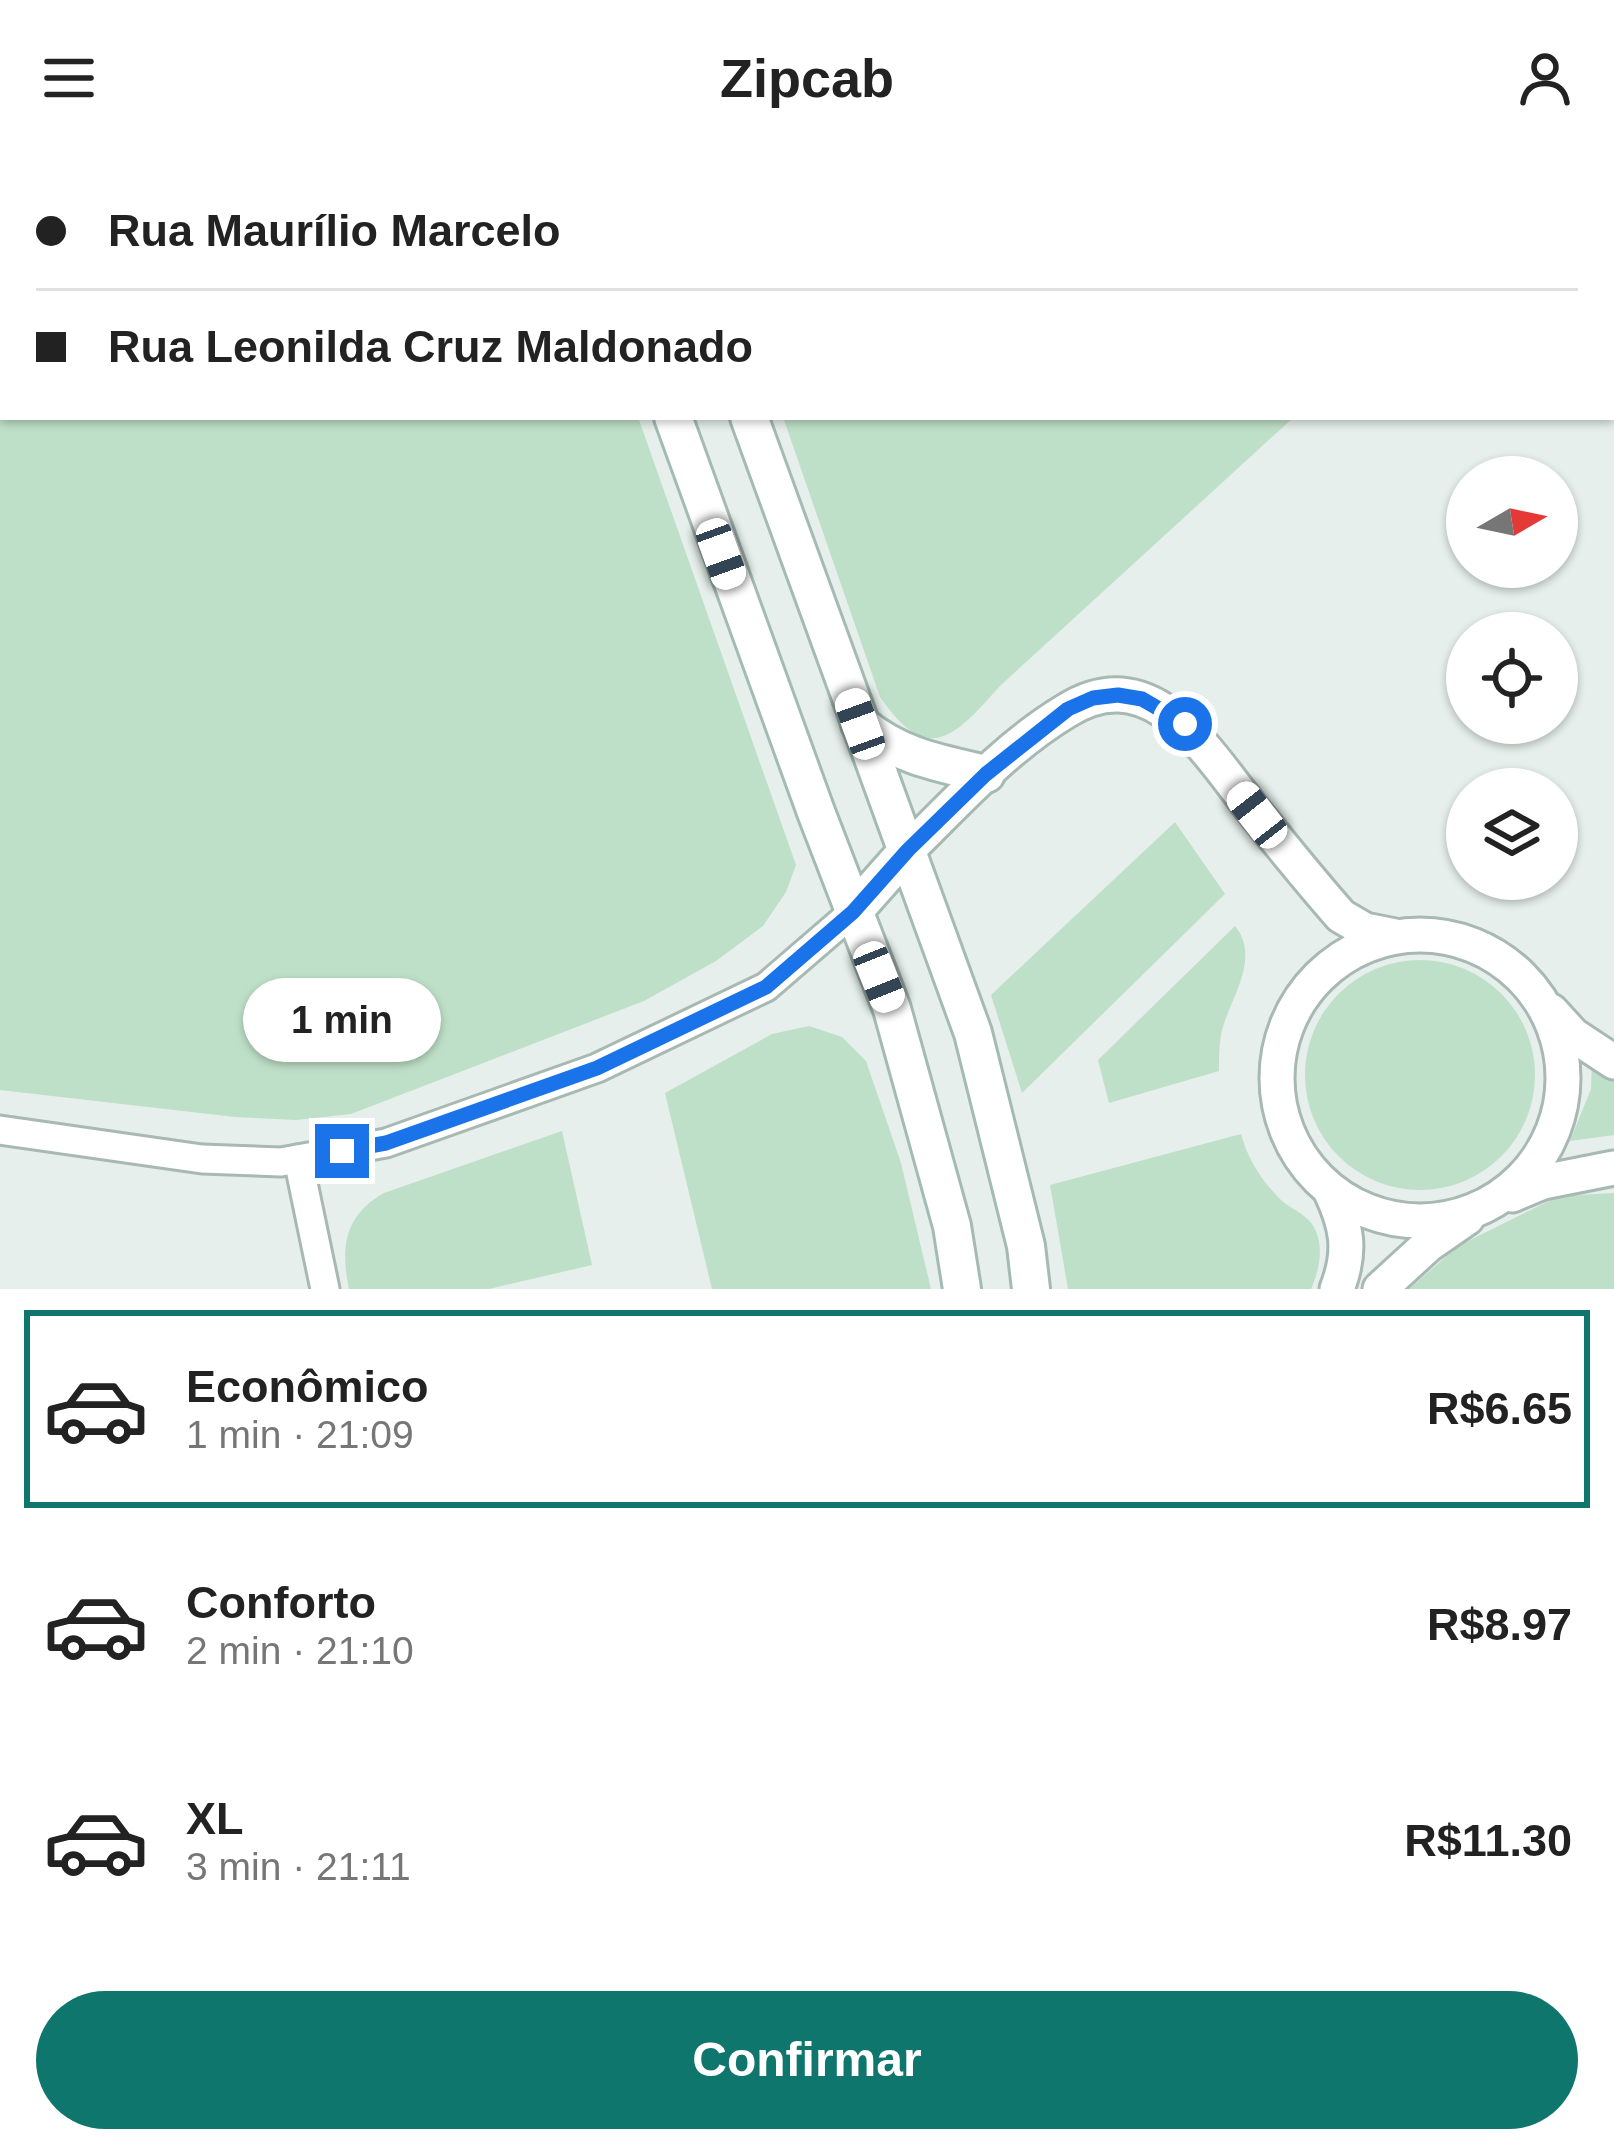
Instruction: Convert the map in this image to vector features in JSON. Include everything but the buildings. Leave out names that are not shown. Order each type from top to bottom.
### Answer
[{"type":"main road","points":[[674,420],[892,1010],[952,1226],[962,1289]]},
{"type":"main road","points":[[750,420],[973,1033],[1026,1246],[1031,1289]]},
{"type":"main road","points":[[860,724],[885,746],[920,760],[986,774]]},
{"type":"main road","points":[[853,912],[908,850]]},
{"type":"street","points":[[908,850],[986,774],[1068,709],[1093,698],[1142,699],[1185,724],[1341,916],[1365,930],[1396,937]]},
{"type":"street","points":[[0,1130],[202,1160],[298,1159],[386,1143],[597,1068],[766,987],[853,912]]},
{"type":"street","points":[[1614,1062],[1573,1035],[1519,975],[1475,946],[1423,935],[1370,944],[1324,972],[1305,992],[1282,1041],[1277,1067],[1283,1122],[1310,1169],[1329,1189],[1364,1210],[1404,1221],[1432,1221],[1543,1182],[1614,1168]]},
{"type":"street","points":[[1380,1289],[1428,1245],[1508,1191],[1535,1162],[1561,1100],[1558,1045],[1536,996]]},
{"type":"street","points":[[298,1159],[325,1289]]},
{"type":"street","points":[[1329,1189],[1348,1235],[1346,1268],[1337,1289]]},
{"type":"green space","points":[[0,420],[639,420],[796,865],[786,892],[763,926],[716,961],[644,1001],[351,1114],[296,1120],[235,1117],[0,1090]]},
{"type":"green space","points":[[784,420],[1291,420],[955,730],[928,738],[913,732],[880,697]]},
{"type":"green space","points":[[1175,822],[1225,894],[1022,1093],[991,995]]},
{"type":"green space","points":[[1235,926],[1242,938],[1245,964],[1222,1030],[1219,1071],[1109,1103],[1098,1060]]},
{"type":"green space","points":[[1420,960],[1464,969],[1501,994],[1526,1031],[1535,1075],[1526,1119],[1501,1156],[1464,1181],[1420,1190],[1376,1181],[1339,1156],[1314,1119],[1305,1075],[1314,1031],[1339,994],[1376,969]]},
{"type":"green space","points":[[809,1026],[842,1037],[866,1061],[901,1163],[931,1289],[712,1289],[665,1093],[772,1034]]},
{"type":"green space","points":[[1592,1061],[1614,1076],[1614,1135],[1570,1141],[1591,1089]]},
{"type":"green space","points":[[562,1131],[592,1265],[489,1289],[349,1289],[348,1233],[371,1202],[384,1193]]},
{"type":"green space","points":[[1241,1134],[1268,1185],[1316,1231],[1320,1256],[1311,1289],[1068,1289],[1050,1185]]},
{"type":"green space","points":[[1614,1193],[1614,1289],[1409,1289],[1458,1246],[1559,1196]]},
{"type":"route","points":[[342,1151],[386,1143],[597,1068],[766,987],[853,912],[986,774],[1068,709],[1093,698],[1118,695],[1142,699],[1185,724]]}]
